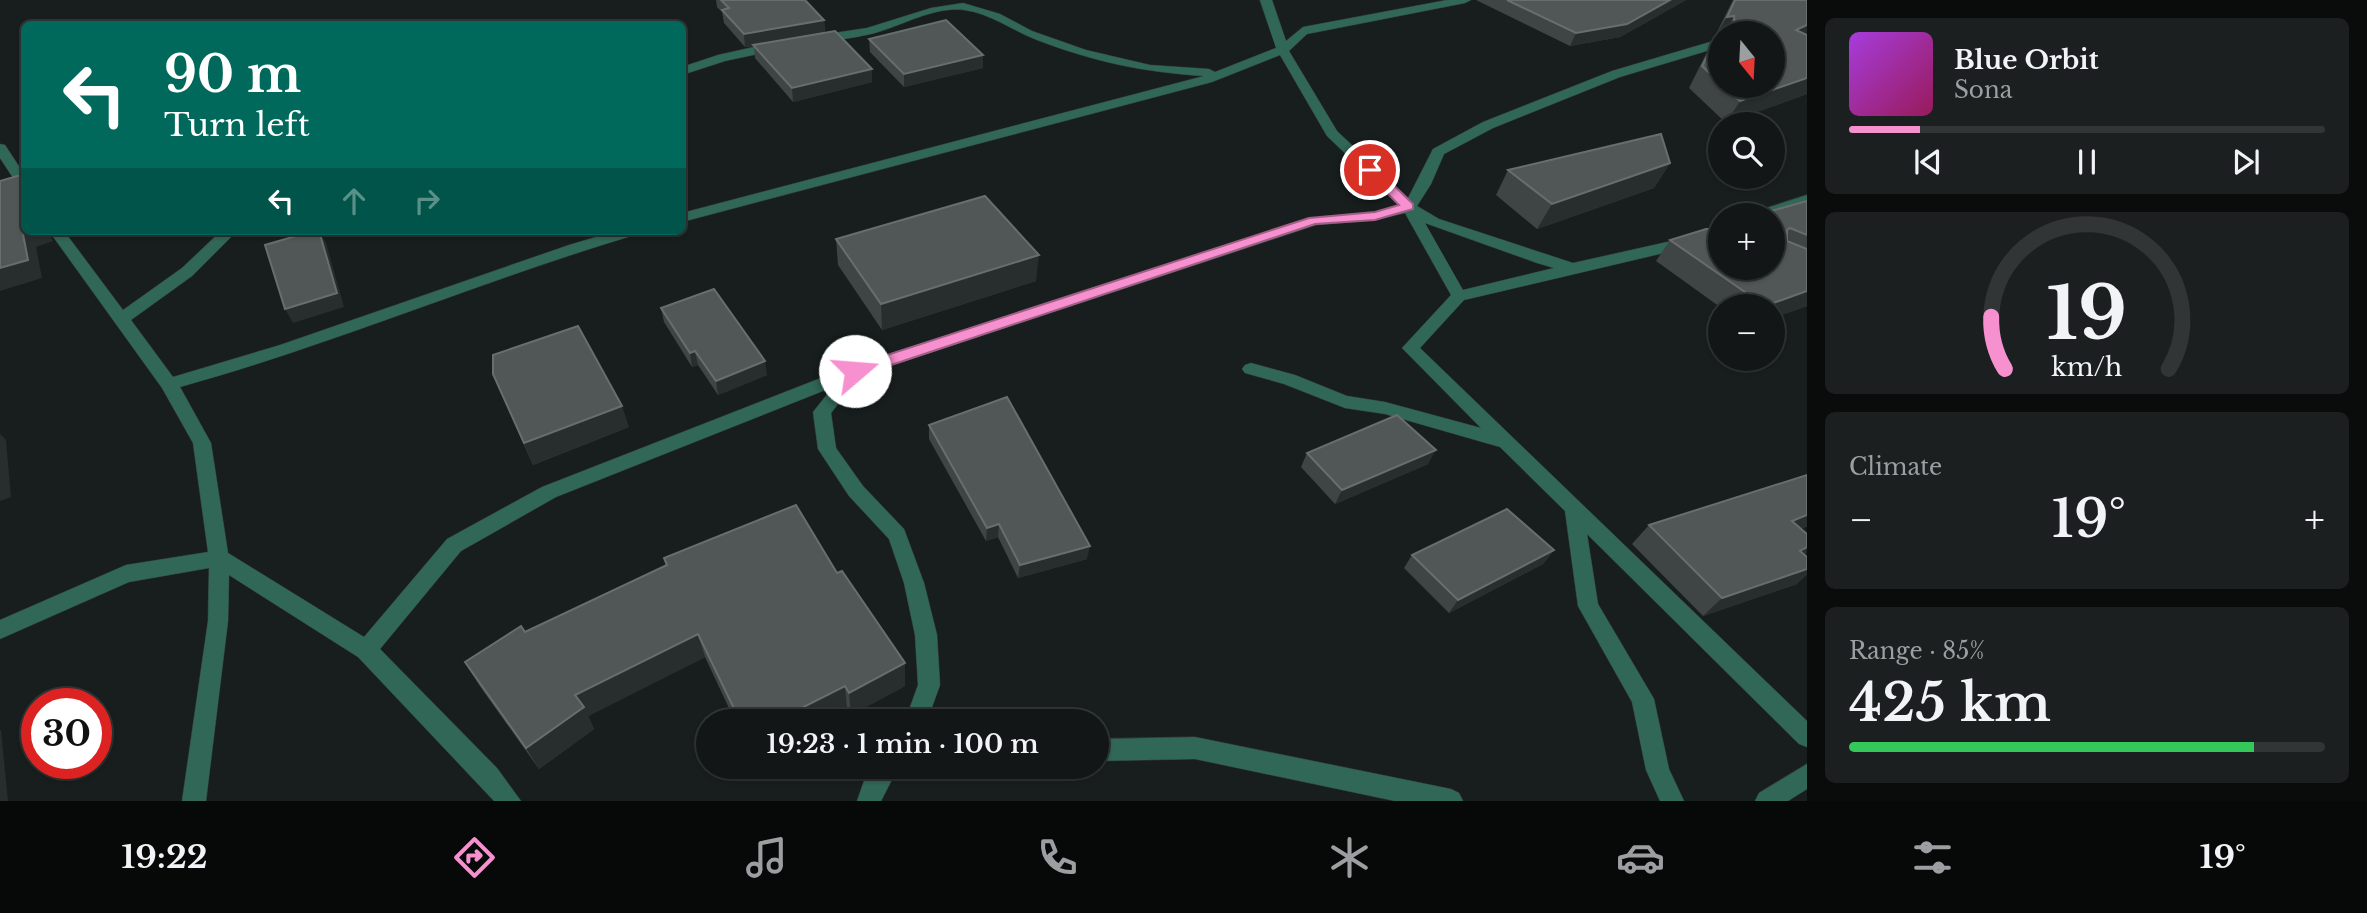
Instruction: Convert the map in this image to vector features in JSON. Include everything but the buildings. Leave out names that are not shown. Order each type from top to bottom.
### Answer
[{"type":"street","points":[[1266,0],[1283,50],[1332,133],[1409,207],[1434,222],[1542,260],[1573,268]]},
{"type":"street","points":[[686,217],[1219,74],[1283,50],[1303,31],[1465,0]]},
{"type":"street","points":[[810,40],[869,31],[934,10],[963,6],[996,16],[1028,33],[1082,53],[1150,69],[1219,74]]},
{"type":"street","points":[[686,70],[722,58],[785,44]]},
{"type":"street","points":[[366,650],[454,545],[549,492],[855,371],[1314,220],[1375,216],[1409,207],[1424,184],[1438,152],[1488,125],[1616,74],[1708,47]]},
{"type":"street","points":[[0,148],[21,180]]},
{"type":"street","points":[[1785,206],[1807,199]]},
{"type":"street","points":[[1409,207],[1459,296]]},
{"type":"street","points":[[1708,234],[1685,243],[1459,296],[1410,348],[1807,736]]},
{"type":"street","points":[[59,235],[169,384],[202,443],[219,558],[218,621],[194,801]]},
{"type":"street","points":[[121,319],[187,272],[226,235]]},
{"type":"street","points":[[169,384],[327,335],[566,249],[618,235]]},
{"type":"street","points":[[1685,243],[1708,242]]},
{"type":"street","points":[[1251,369],[1289,379],[1345,402],[1385,408],[1505,442]]},
{"type":"street","points":[[855,371],[822,412],[827,449],[856,491],[897,535],[914,583],[926,635],[929,685],[920,709]]},
{"type":"street","points":[[1574,509],[1588,606],[1643,699],[1658,770],[1672,801]]},
{"type":"street","points":[[0,630],[126,574],[219,558],[366,650],[489,776],[509,801]]},
{"type":"street","points":[[1109,750],[1195,748],[1451,801]]},
{"type":"street","points":[[1767,801],[1807,775]]},
{"type":"street","points":[[869,801],[872,789],[879,779]]},
{"type":"route","points":[[855,371],[1026,317],[1314,220],[1375,216],[1409,207],[1370,170]]}]
